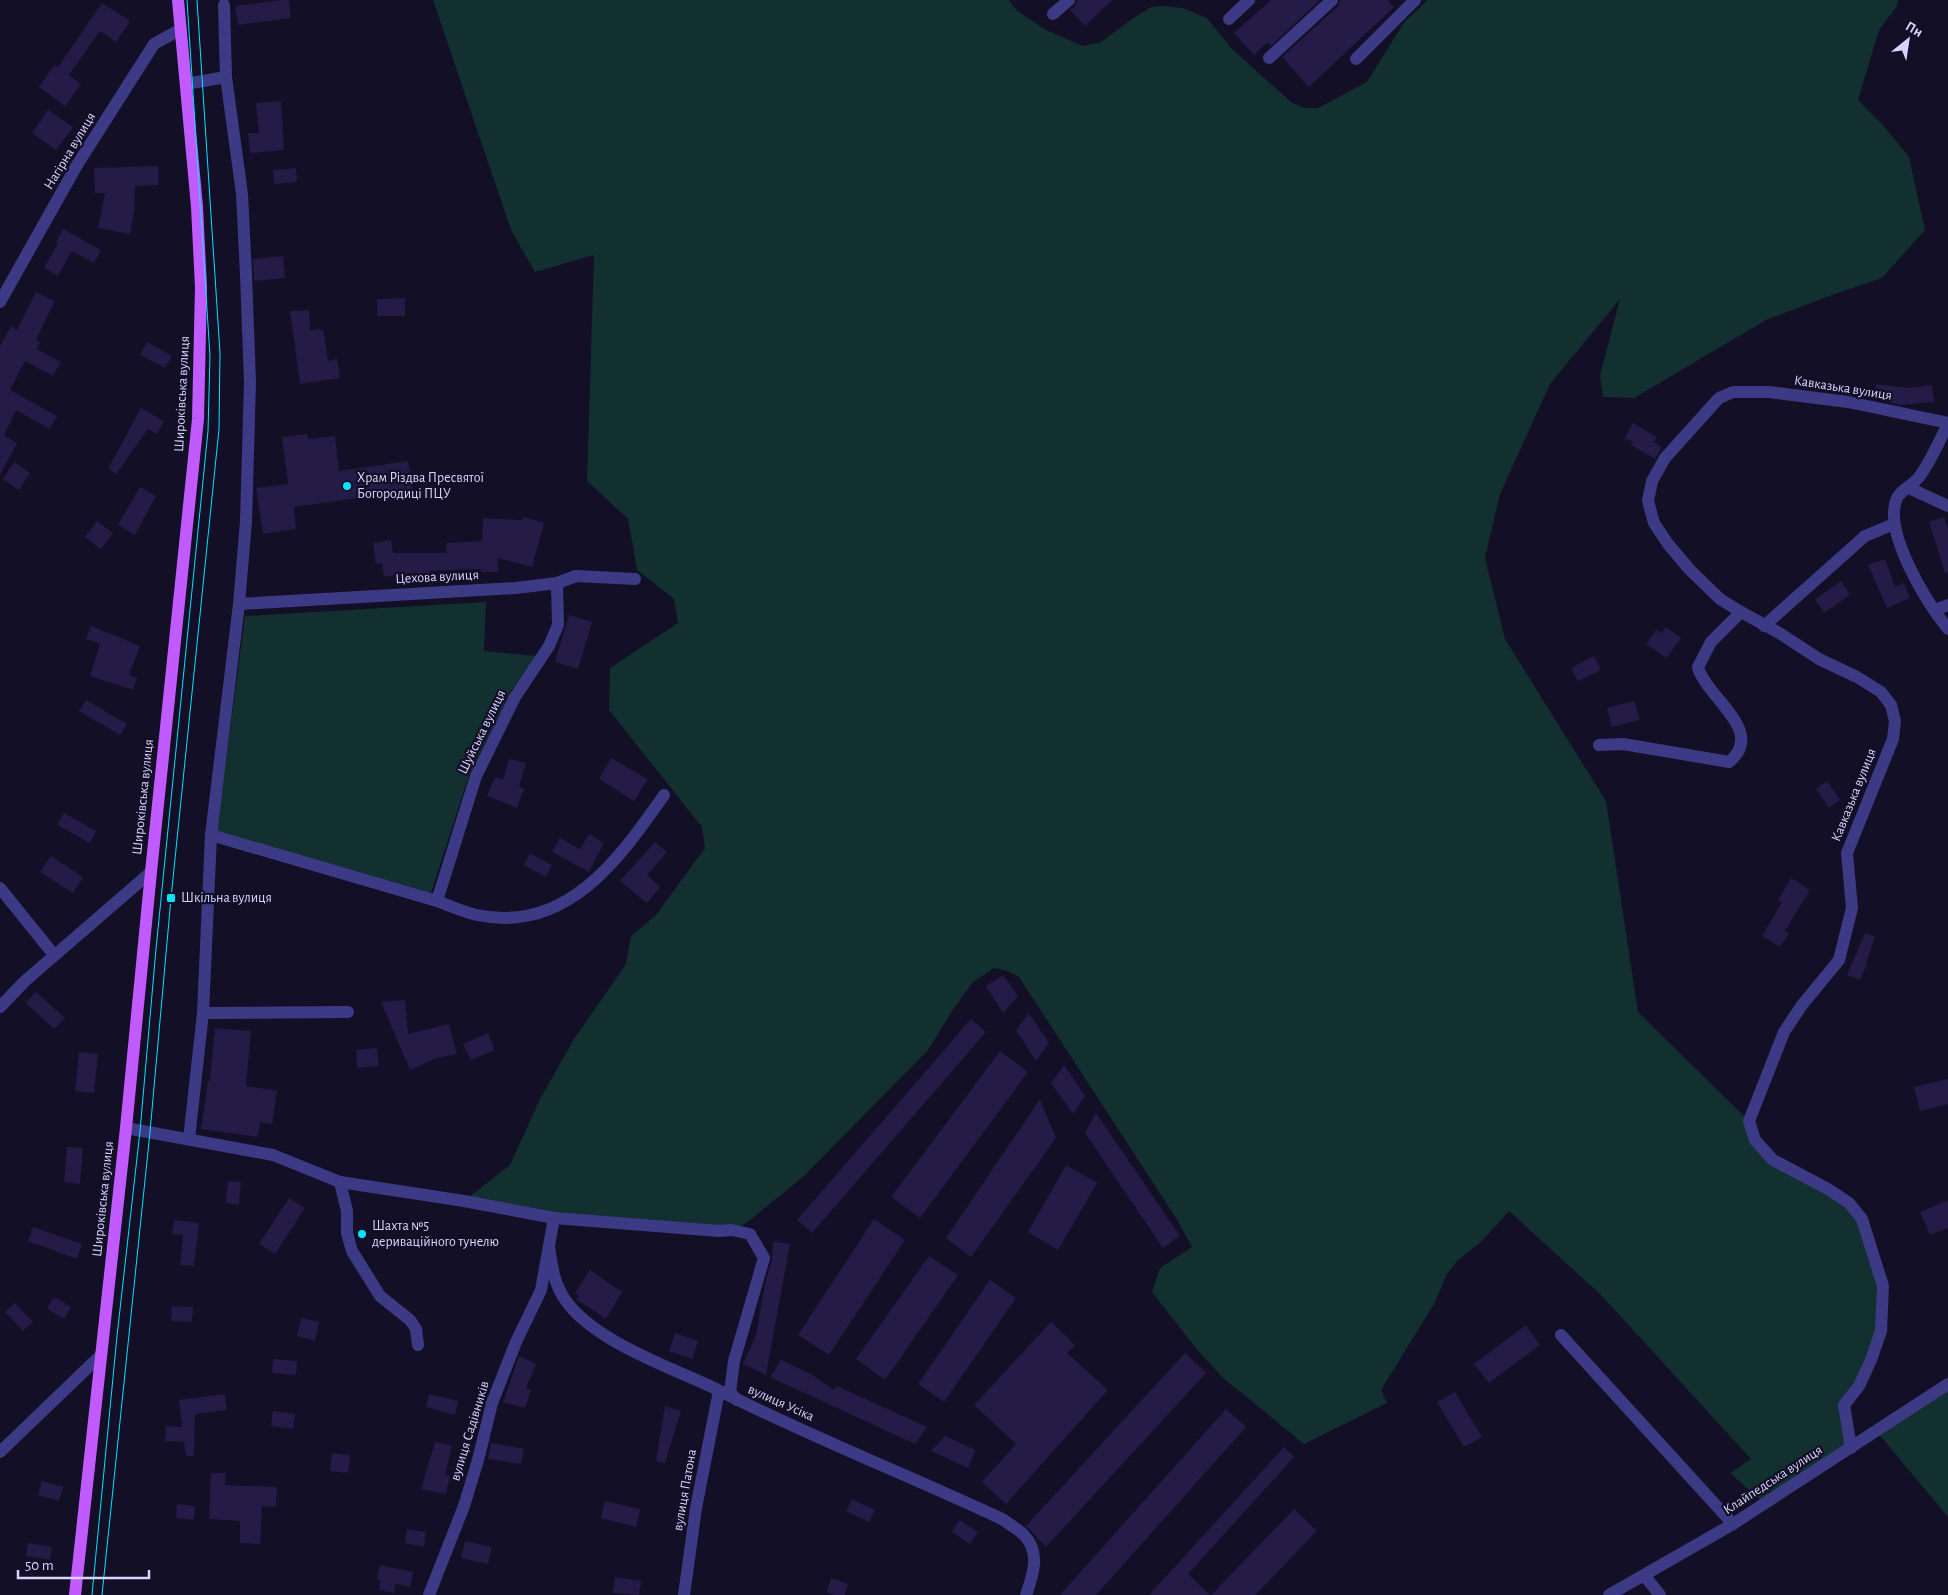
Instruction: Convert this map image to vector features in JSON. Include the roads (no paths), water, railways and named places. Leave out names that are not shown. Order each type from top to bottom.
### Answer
[{"type":"main road","name":"Широківська вулиця","points":[[75,1595],[126,1128],[150,872],[198,419],[201,287],[197,207],[178,0]]},
{"type":"street","points":[[1053,14],[1069,0]]},
{"type":"street","points":[[1229,19],[1249,0]]},
{"type":"street","points":[[1269,58],[1332,0]]},
{"type":"street","points":[[1356,59],[1415,0]]},
{"type":"street","points":[[190,1139],[203,1013],[211,835],[239,604],[246,521],[250,382],[242,194],[226,77],[224,5]]},
{"type":"street","name":"Нагірна вулиця","points":[[0,302],[77,165],[154,44],[181,29]]},
{"type":"street","points":[[186,84],[226,77]]},
{"type":"street","name":"Кавказька вулиця","points":[[1851,1448],[1844,1405],[1859,1386],[1874,1353],[1881,1331],[1883,1286],[1862,1219],[1849,1204],[1828,1189],[1772,1160],[1755,1140],[1749,1121],[1784,1032],[1802,1005],[1839,960],[1852,908],[1847,853],[1893,740],[1894,721],[1891,705],[1881,692],[1857,677],[1819,659],[1720,599],[1690,570],[1668,544],[1654,523],[1648,501],[1652,481],[1665,458],[1719,398],[1733,392],[1769,392],[1848,402],[1948,423]]},
{"type":"street","points":[[1948,423],[1926,468],[1909,488],[1898,496],[1894,508],[1894,524],[1908,564],[1948,629]]},
{"type":"street","points":[[1909,488],[1948,506]]},
{"type":"street","points":[[1764,626],[1865,536],[1894,524]]},
{"type":"street","name":"Цехова вулиця","points":[[239,604],[516,588],[557,583],[576,576],[635,578]]},
{"type":"street","name":"Шуйська вулиця","points":[[437,901],[476,776],[515,697],[549,646],[558,625],[557,583]]},
{"type":"street","points":[[1935,610],[1948,605]]},
{"type":"street","points":[[1599,745],[1623,744],[1729,762],[1736,756],[1741,748],[1741,735],[1736,722],[1700,678],[1698,667],[1711,642],[1741,612]]},
{"type":"street","points":[[211,835],[437,901],[476,915],[504,918],[529,915],[559,905],[605,872],[629,845],[664,795]]},
{"type":"street","points":[[0,1006],[54,955],[150,872]]},
{"type":"street","points":[[0,888],[54,955]]},
{"type":"street","points":[[203,1013],[348,1012]]},
{"type":"street","points":[[126,1128],[273,1155],[340,1182],[464,1201],[554,1218],[719,1231],[731,1230],[750,1234],[764,1258],[734,1361],[730,1392],[737,1400]]},
{"type":"street","points":[[340,1182],[347,1211],[347,1233],[352,1251],[380,1296],[410,1320],[416,1329],[418,1345]]},
{"type":"street","name":"вулиця Садівників","points":[[428,1595],[464,1506],[478,1460],[492,1402],[516,1342],[540,1290],[554,1218]]},
{"type":"street","name":"вулиця Усіка","points":[[549,1247],[555,1282],[566,1302],[590,1325],[623,1346],[737,1400],[1002,1519],[1025,1536],[1035,1554],[1034,1571],[1026,1595]]},
{"type":"street","points":[[1561,1335],[1733,1524]]},
{"type":"street","points":[[0,1452],[101,1355]]},
{"type":"street","name":"Клайпедська вулиця","points":[[1609,1595],[1733,1524],[1948,1384]]},
{"type":"street","name":"вулиця Патона","points":[[684,1595],[696,1508],[718,1391]]},
{"type":"street","points":[[1644,1575],[1660,1595]]},
{"type":"tram line","points":[[92,1595],[117,1336],[140,1131],[156,949],[208,431],[210,356],[187,0]]},
{"type":"tram line","points":[[102,1595],[150,1132],[171,898],[219,429],[220,353],[197,0]]},
{"type":"place","name":"Храм Різдва Пресвятої Богородиці ПЦУ","points":[[347,486]]},
{"type":"place","name":"Шкільна вулиця","points":[[171,898]]},
{"type":"place","name":"Шахта №5 дериваційного тунелю","points":[[362,1234]]}]
